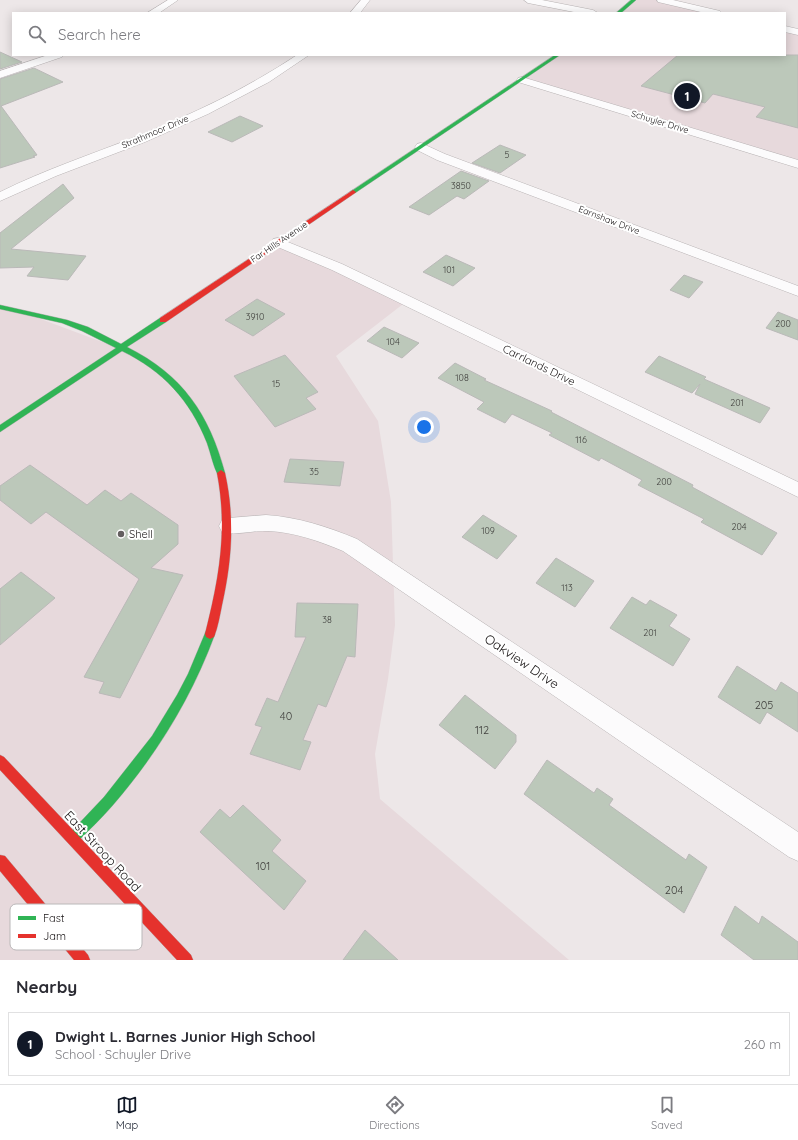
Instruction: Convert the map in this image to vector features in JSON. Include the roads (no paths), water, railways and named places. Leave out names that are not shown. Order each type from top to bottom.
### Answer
[{"type":"main road","points":[[619,12],[634,0]]},
{"type":"main road","name":"Far Hills Avenue","points":[[0,429],[557,56]]},
{"type":"main road","points":[[0,308],[46,316],[85,329],[121,349],[147,361],[160,370],[182,392],[200,417],[216,452],[225,487],[229,526],[221,593],[209,636],[186,690],[152,746],[113,797],[73,838]]},
{"type":"main road","name":"East Stroop Road","points":[[0,762],[134,904]]},
{"type":"main road","points":[[0,861],[36,904]]},
{"type":"main road","name":"East Stroop Road","points":[[142,912],[186,960]]},
{"type":"main road","points":[[75,950],[83,960]]},
{"type":"street","points":[[154,12],[174,0]]},
{"type":"street","points":[[356,12],[366,0]]},
{"type":"street","points":[[528,0],[588,12]]},
{"type":"street","points":[[661,0],[713,12]]},
{"type":"street","points":[[786,29],[798,32]]},
{"type":"street","points":[[0,75],[55,56]]},
{"type":"street","name":"Strathmoor Drive","points":[[0,197],[34,181],[141,139],[187,119],[263,81],[302,56]]},
{"type":"street","name":"Schuyler Drive","points":[[522,80],[798,164]]},
{"type":"street","name":"Earnshaw Drive","points":[[421,147],[441,157],[798,292]]},
{"type":"street","name":"Carrlands Drive","points":[[278,242],[337,267],[798,490]]},
{"type":"street","name":"Oakview Drive","points":[[229,526],[265,523],[288,525],[318,532],[350,545],[798,848]]},
{"type":"place","name":"Dwight L. Barnes Junior High School","points":[[687,96]]},
{"type":"place","name":"Shell","points":[[121,534]]}]
